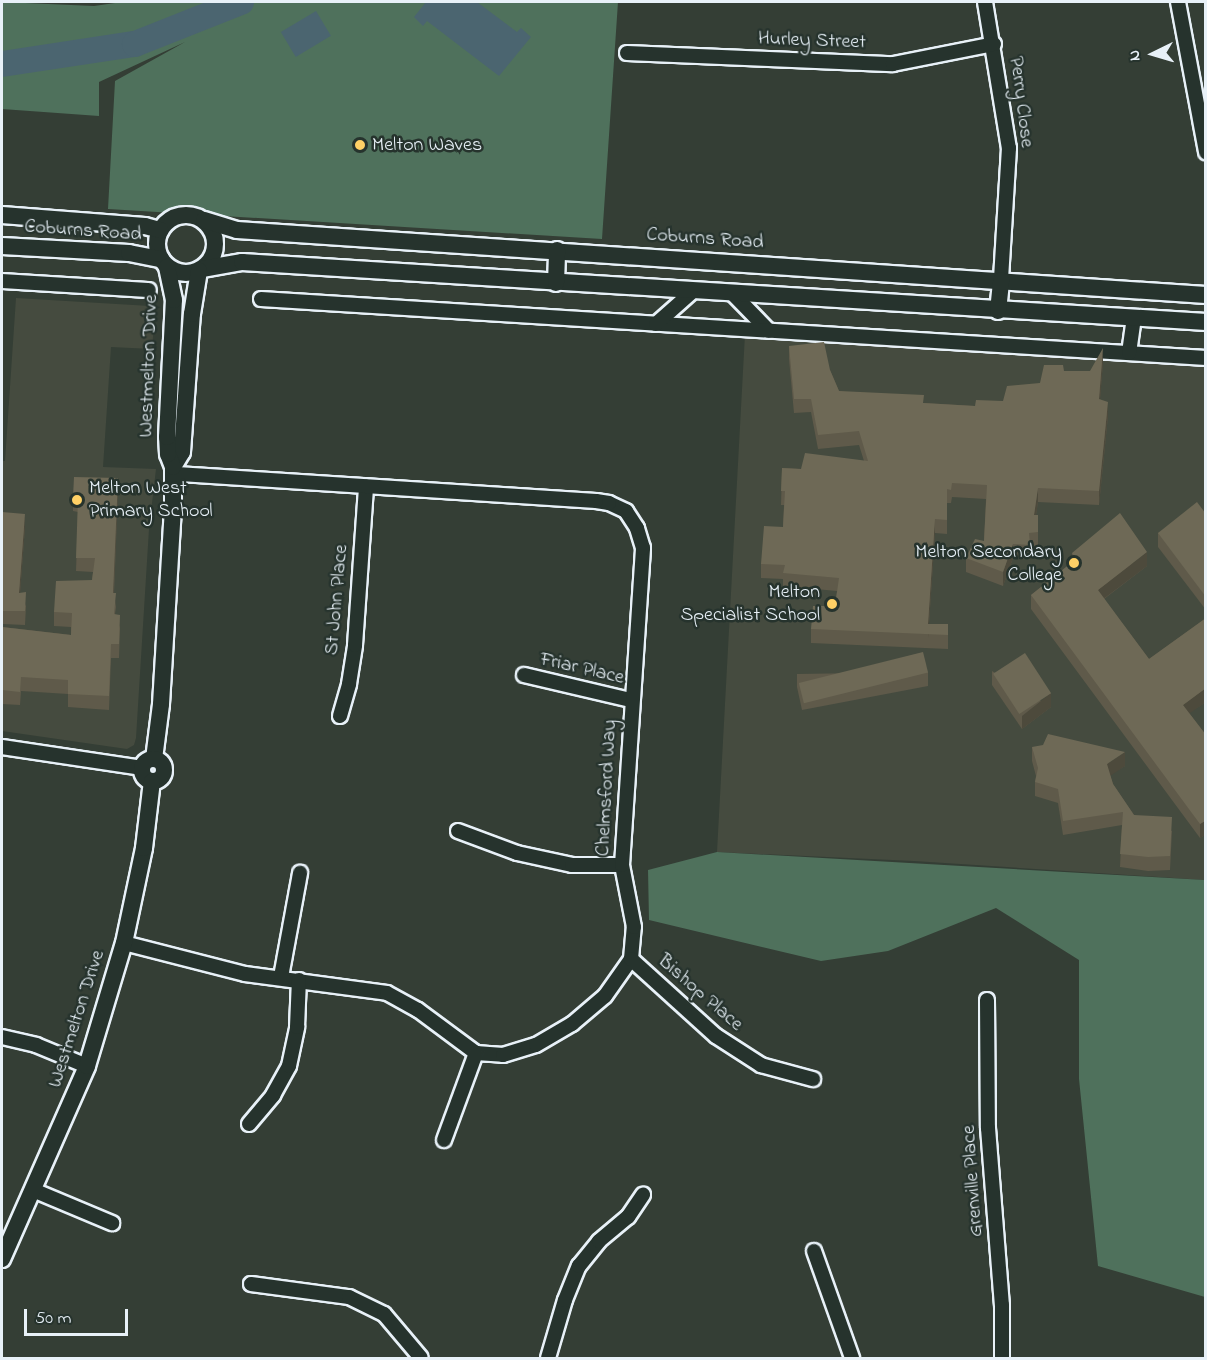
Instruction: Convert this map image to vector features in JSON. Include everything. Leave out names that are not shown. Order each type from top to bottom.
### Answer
[{"type":"street","name":"Perry Close","points":[[985,2],[994,44],[1009,148],[1001,280]]},
{"type":"street","points":[[1178,2],[1206,152]]},
{"type":"street","name":"Hurley Street","points":[[627,53],[893,64],[994,44]]},
{"type":"street","points":[[201,270],[214,254],[216,245],[210,227],[204,220],[184,214],[174,216],[160,230],[156,240],[164,263],[182,273],[201,270],[242,262],[734,295],[1206,322]]},
{"type":"street","name":"Coburns Road","points":[[2,215],[145,226],[160,230]]},
{"type":"street","name":"Coburns Road","points":[[204,220],[237,230],[1206,294]]},
{"type":"street","name":"Coburns Road","points":[[2,246],[129,253],[164,263]]},
{"type":"street","points":[[556,283],[557,250]]},
{"type":"street","name":"Westmelton Drive","points":[[2,1259],[87,1066],[124,943],[144,848],[171,544],[173,471],[168,454],[167,437],[174,300],[164,263]]},
{"type":"street","name":"Westmelton Drive","points":[[173,471],[182,452],[192,314],[201,270]]},
{"type":"street","points":[[998,311],[1001,280]]},
{"type":"street","points":[[2,281],[149,290]]},
{"type":"street","points":[[656,324],[692,292]]},
{"type":"street","points":[[734,295],[769,331]]},
{"type":"street","points":[[261,299],[1206,358]]},
{"type":"street","points":[[1129,353],[1134,319]]},
{"type":"street","name":"Chelmsford Way","points":[[173,471],[596,501],[609,503],[626,511],[637,528],[643,548],[622,865],[634,927],[631,958],[605,996],[572,1024],[536,1045],[503,1054],[476,1053]]},
{"type":"street","name":"St John Place","points":[[340,716],[349,684],[355,645],[366,486]]},
{"type":"street","name":"Friar Place","points":[[524,675],[632,700]]},
{"type":"street","points":[[2,747],[150,769]]},
{"type":"street","points":[[458,831],[517,853],[572,865],[622,865]]},
{"type":"street","points":[[281,977],[300,873]]},
{"type":"street","points":[[124,943],[246,974],[387,993],[418,1010],[476,1053],[444,1140]]},
{"type":"street","name":"Bishop Place","points":[[631,958],[716,1036],[761,1065],[813,1080]]},
{"type":"street","points":[[249,1124],[273,1095],[289,1065],[297,1027],[299,980]]},
{"type":"street","name":"Grenville Place","points":[[987,1000],[988,1128],[1002,1305],[1002,1359]]},
{"type":"street","points":[[2,1037],[36,1045],[87,1066]]},
{"type":"street","points":[[33,1190],[112,1223]]},
{"type":"street","points":[[548,1359],[565,1300],[579,1266],[599,1241],[628,1217],[643,1194]]},
{"type":"street","points":[[814,1251],[852,1359]]},
{"type":"street","points":[[251,1284],[349,1297],[384,1314],[421,1359]]},
{"type":"shaded area","name":"Melton West Primary School","points":[[16,298],[150,306],[155,312],[152,349],[111,347],[103,467],[156,469],[149,529],[136,738],[134,745],[127,749],[2,731],[2,461],[5,461]]},
{"type":"shaded area","points":[[745,334],[982,347],[1205,366],[1205,880],[914,861],[717,852]]},
{"type":"green space","name":"Melton Waves","points":[[2,2],[94,6],[122,2],[618,2],[602,239],[108,209],[115,81],[185,42],[99,82],[99,116],[2,109]]},
{"type":"green space","points":[[717,852],[1205,880],[1205,1297],[1098,1266],[1079,1079],[1079,960],[996,908],[888,951],[821,961],[649,920],[648,870]]},
{"type":"water","points":[[426,2],[477,2],[517,32],[521,28],[531,37],[499,76],[427,21],[423,26],[414,17]]},
{"type":"water","points":[[316,11],[331,36],[296,57],[281,32]]},
{"type":"building","points":[[824,342],[830,370],[839,391],[924,395],[923,403],[975,406],[976,400],[1003,401],[1007,386],[1040,383],[1044,365],[1063,365],[1064,371],[1090,371],[1103,348],[1099,399],[1108,402],[1099,491],[1038,488],[1034,515],[1038,515],[1038,532],[1029,533],[1030,545],[1013,544],[1003,572],[966,558],[975,539],[984,541],[987,485],[952,483],[951,490],[947,489],[947,520],[935,519],[928,624],[948,624],[948,635],[811,629],[813,606],[835,606],[839,578],[783,573],[785,565],[761,564],[764,526],[783,527],[785,491],[781,491],[782,468],[801,469],[805,453],[868,461],[859,431],[818,435],[811,399],[794,399],[789,346]]},
{"type":"building","points":[[74,477],[118,478],[113,593],[116,593],[114,614],[120,615],[119,644],[111,644],[109,696],[68,694],[68,680],[21,677],[20,692],[2,690],[2,627],[71,635],[72,613],[54,612],[56,581],[92,580],[95,558],[76,558],[78,498],[73,497]]},
{"type":"building","points":[[1197,502],[1206,514],[1206,597],[1158,533]]},
{"type":"building","points":[[2,512],[25,514],[19,593],[26,592],[25,611],[3,611]]},
{"type":"building","points":[[1120,513],[1147,552],[1098,590],[1149,659],[1206,618],[1206,688],[1183,705],[1206,735],[1206,822],[1200,824],[1031,595],[1076,559],[1072,553]]},
{"type":"building","points":[[923,652],[928,672],[804,703],[799,683]]},
{"type":"building","points":[[1025,653],[1051,693],[1019,714],[993,674]]},
{"type":"building","points":[[1048,734],[1125,752],[1107,764],[1113,784],[1134,815],[1172,817],[1170,856],[1148,857],[1120,854],[1123,812],[1063,821],[1058,789],[1035,782],[1038,768],[1032,747],[1043,745]]},
{"type":"waterway","points":[[2,64],[135,44],[241,2]]},
{"type":"place","name":"Melton Waves","points":[[360,145]]},
{"type":"place","name":"Melton West Primary School","points":[[77,500]]},
{"type":"place","name":"Melton Secondary College","points":[[1074,563]]},
{"type":"place","name":"Melton Specialist School","points":[[832,604]]}]
